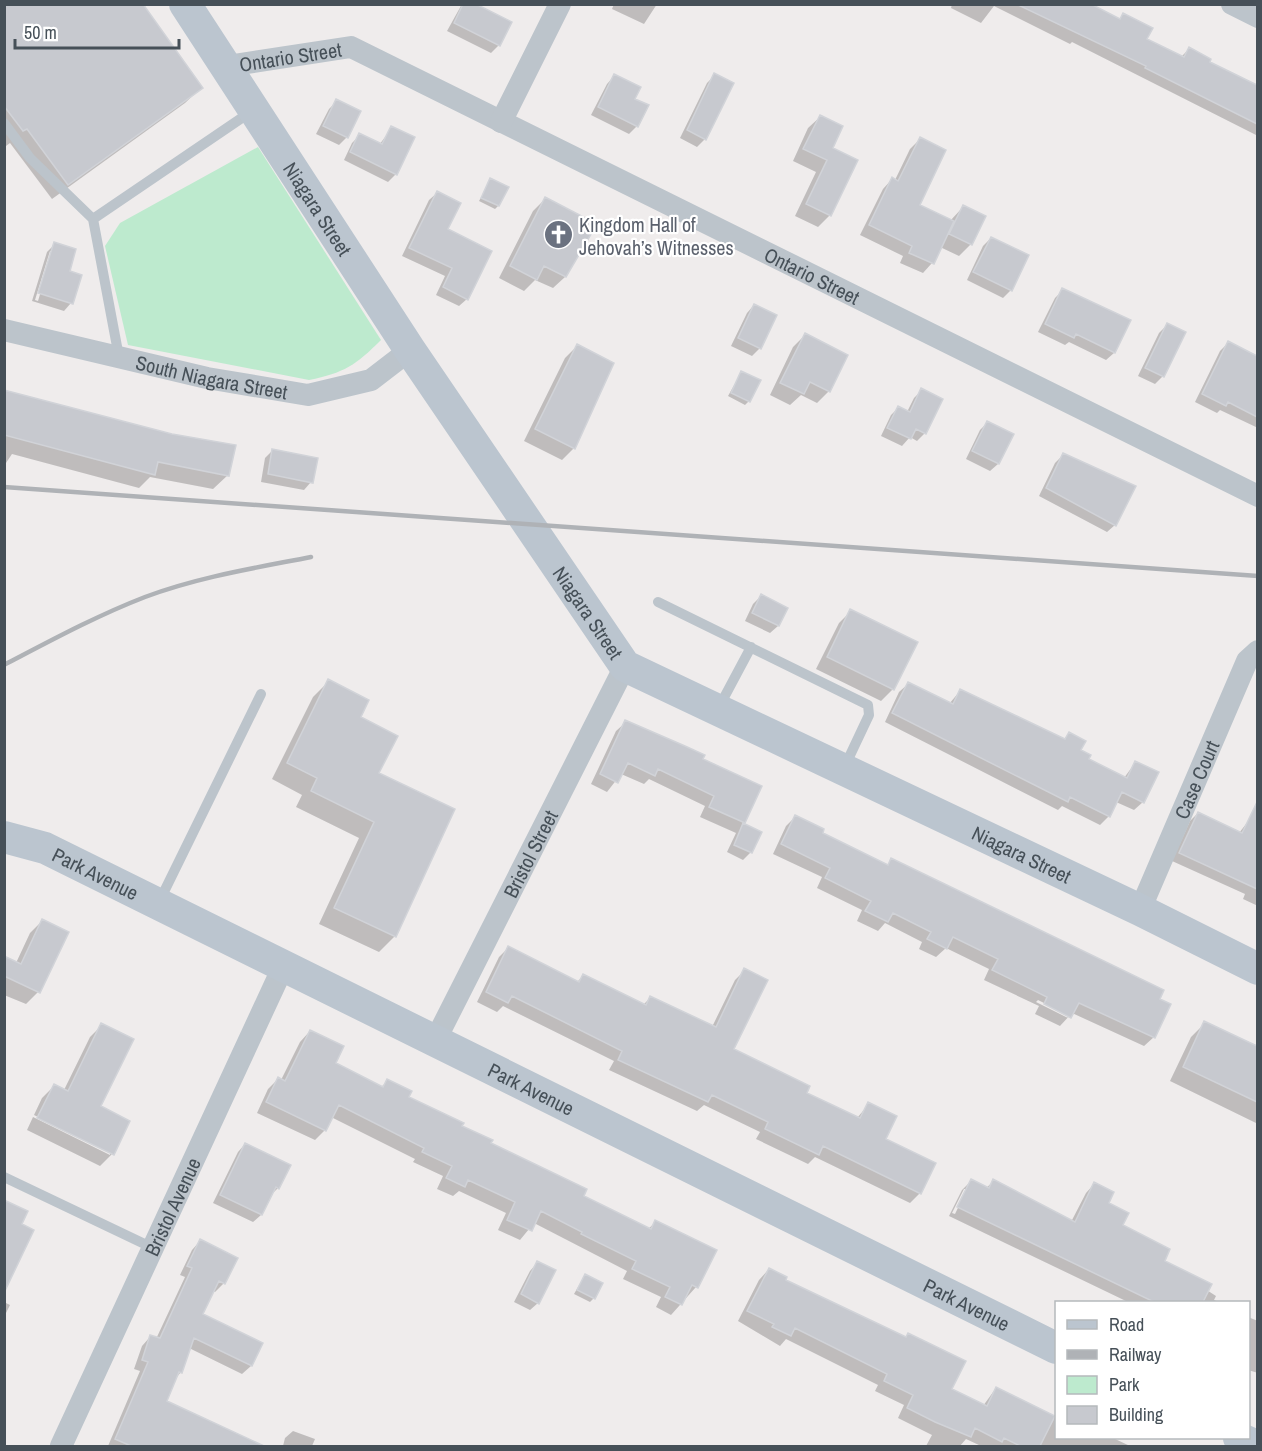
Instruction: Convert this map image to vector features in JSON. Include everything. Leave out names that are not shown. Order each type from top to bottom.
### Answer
[{"type":"street","name":"Niagara Street","points":[[185,4],[410,350],[625,666],[1140,909],[1257,969]]},
{"type":"street","points":[[501,122],[560,4]]},
{"type":"street","points":[[1232,4],[1257,17]]},
{"type":"street","name":"Ontario Street","points":[[227,66],[351,46],[1257,496]]},
{"type":"street","name":"South Niagara Street","points":[[4,330],[207,378],[308,394],[371,380],[410,350]]},
{"type":"street","name":"Case Court","points":[[1140,909],[1247,660],[1257,651]]},
{"type":"street","name":"Bristol Street","points":[[435,1041],[625,666]]},
{"type":"street","name":"Park Avenue","points":[[4,837],[45,848],[1055,1348]]},
{"type":"street","name":"Bristol Avenue","points":[[61,1446],[283,967]]},
{"type":"street","points":[[1243,1439],[1257,1446]]},
{"type":"lane","points":[[93,219],[255,109]]},
{"type":"lane","points":[[4,123],[30,158],[93,219],[119,357]]},
{"type":"lane","points":[[658,602],[867,705],[870,714],[843,769]]},
{"type":"lane","points":[[718,710],[751,648]]},
{"type":"lane","points":[[158,905],[261,694]]},
{"type":"lane","points":[[4,1178],[153,1248]]},
{"type":"green space","points":[[258,147],[381,340],[364,356],[341,371],[309,380],[128,345],[105,246],[120,223]]},
{"type":"building","points":[[4,4],[143,4],[203,88],[68,185],[27,129],[23,131],[4,106]]},
{"type":"building","points":[[463,4],[476,4],[512,22],[500,46],[454,23]]},
{"type":"building","points":[[1016,4],[1091,4],[1120,19],[1123,13],[1153,28],[1147,39],[1184,57],[1189,47],[1211,59],[1210,62],[1257,85],[1257,124],[1145,68],[1146,66]]},
{"type":"building","points":[[714,73],[734,83],[706,140],[687,130]]},
{"type":"building","points":[[614,74],[641,87],[635,99],[649,105],[638,127],[598,107]]},
{"type":"building","points":[[336,99],[361,111],[348,138],[323,126]]},
{"type":"building","points":[[820,115],[843,126],[833,148],[858,160],[831,216],[806,204],[827,160],[803,149]]},
{"type":"building","points":[[391,126],[415,137],[397,175],[350,152],[359,133],[382,144]]},
{"type":"building","points":[[920,137],[946,150],[920,205],[954,221],[934,264],[909,253],[912,246],[869,225],[892,177],[898,181]]},
{"type":"building","points":[[490,178],[509,187],[499,206],[481,198]]},
{"type":"building","points":[[437,191],[461,203],[448,229],[492,251],[468,300],[443,287],[452,268],[409,248]]},
{"type":"building","name":"Kingdom Hall of Jehovah’s Witnesses","points":[[545,197],[597,224],[566,277],[544,266],[537,280],[510,266]]},
{"type":"building","points":[[963,205],[986,216],[972,245],[949,234]]},
{"type":"building","points":[[991,237],[1029,255],[1012,291],[973,272]]},
{"type":"building","points":[[54,242],[76,249],[70,271],[82,275],[73,304],[38,293]]},
{"type":"building","points":[[1062,288],[1131,320],[1115,353],[1076,334],[1074,338],[1045,324]]},
{"type":"building","points":[[754,304],[777,315],[761,349],[738,338]]},
{"type":"building","points":[[1167,323],[1186,332],[1164,377],[1145,368]]},
{"type":"building","points":[[805,333],[848,355],[830,392],[810,382],[804,394],[780,383]]},
{"type":"building","points":[[1228,341],[1257,356],[1257,417],[1228,402],[1226,406],[1202,394]]},
{"type":"building","points":[[577,344],[614,363],[575,449],[535,429]]},
{"type":"building","points":[[741,371],[761,380],[750,402],[731,393]]},
{"type":"building","points":[[921,388],[943,399],[926,434],[916,429],[911,439],[887,428],[898,406],[910,412]]},
{"type":"building","points":[[4,390],[172,434],[236,445],[229,476],[158,462],[155,475],[4,435]]},
{"type":"building","points":[[987,421],[1014,434],[999,464],[972,451]]},
{"type":"building","points":[[272,449],[318,458],[313,483],[268,474]]},
{"type":"building","points":[[1063,453],[1136,486],[1116,526],[1046,488]]},
{"type":"building","points":[[761,594],[788,608],[779,626],[752,613]]},
{"type":"building","points":[[850,609],[918,642],[894,690],[827,657]]},
{"type":"building","points":[[328,679],[369,700],[361,717],[398,736],[379,773],[455,809],[396,937],[334,908],[374,822],[311,791],[317,778],[287,763]]},
{"type":"building","points":[[908,682],[953,704],[960,689],[1065,739],[1069,732],[1086,741],[1081,750],[1091,755],[1089,759],[1127,778],[1135,761],[1159,772],[1144,803],[1122,792],[1110,817],[1070,797],[1068,802],[892,713]]},
{"type":"building","points":[[625,720],[705,755],[703,759],[762,786],[745,823],[709,807],[714,796],[658,769],[655,776],[628,763],[618,783],[600,774]]},
{"type":"building","points":[[1257,802],[1257,889],[1179,853],[1198,812],[1242,833]]},
{"type":"building","points":[[795,815],[824,829],[823,833],[888,865],[891,858],[1164,990],[1160,999],[1171,1004],[1155,1038],[1079,1003],[1071,1018],[1044,1004],[1047,997],[992,970],[998,959],[953,937],[947,949],[927,939],[931,932],[893,913],[888,922],[865,911],[871,901],[825,878],[830,868],[781,844]]},
{"type":"building","points":[[743,823],[762,832],[752,853],[734,845]]},
{"type":"building","points":[[42,919],[69,932],[40,993],[4,976],[4,956],[21,964]]},
{"type":"building","points":[[508,946],[579,982],[583,974],[646,1005],[650,996],[716,1027],[744,968],[768,980],[734,1049],[810,1086],[807,1093],[860,1118],[868,1102],[897,1116],[886,1139],[936,1163],[921,1194],[823,1146],[819,1155],[765,1129],[768,1122],[712,1095],[708,1102],[618,1060],[622,1051],[512,996],[508,1003],[486,992]]},
{"type":"building","points":[[1204,1021],[1257,1046],[1257,1102],[1183,1067]]},
{"type":"building","points":[[101,1023],[134,1039],[101,1106],[130,1121],[114,1155],[37,1118],[54,1084],[68,1091]]},
{"type":"building","points":[[310,1030],[344,1046],[336,1063],[383,1087],[387,1079],[412,1091],[409,1097],[464,1123],[462,1126],[493,1140],[491,1143],[587,1189],[584,1196],[651,1229],[655,1220],[717,1250],[698,1288],[692,1285],[682,1305],[665,1297],[670,1287],[632,1269],[636,1261],[541,1211],[532,1231],[507,1220],[515,1202],[468,1180],[465,1187],[446,1178],[452,1166],[422,1152],[424,1148],[339,1105],[326,1131],[266,1102],[278,1077],[285,1081]]},
{"type":"building","points":[[245,1143],[291,1165],[279,1189],[276,1187],[262,1215],[220,1195]]},
{"type":"building","points":[[971,1179],[989,1188],[993,1179],[1075,1222],[1094,1182],[1114,1192],[1109,1203],[1129,1213],[1123,1225],[1170,1249],[1165,1261],[1212,1284],[1204,1301],[1152,1301],[957,1207]]},
{"type":"building","points":[[4,1200],[28,1211],[22,1224],[34,1230],[4,1293]]},
{"type":"building","points":[[200,1239],[238,1258],[225,1284],[219,1281],[203,1314],[263,1343],[252,1366],[194,1338],[182,1373],[179,1372],[167,1401],[264,1446],[131,1446],[115,1439],[148,1362],[142,1360],[150,1335],[160,1338],[192,1268],[187,1266]]},
{"type":"building","points":[[537,1261],[556,1270],[539,1304],[521,1294]]},
{"type":"building","points":[[769,1268],[787,1277],[786,1280],[906,1337],[908,1333],[966,1361],[952,1389],[987,1406],[996,1387],[1055,1416],[1040,1446],[1020,1446],[1004,1438],[1002,1442],[975,1428],[971,1437],[935,1422],[907,1408],[913,1395],[884,1381],[887,1374],[795,1328],[791,1336],[772,1327],[774,1324],[747,1311]]},
{"type":"building","points":[[585,1274],[603,1283],[595,1299],[577,1290]]},
{"type":"railway","points":[[4,487],[1258,576]]},
{"type":"railway","points":[[4,665],[91,621],[145,597],[206,578],[311,557]]},
{"type":"place","name":"Kingdom Hall of Jehovah’s Witnesses","points":[[558,235]]}]
